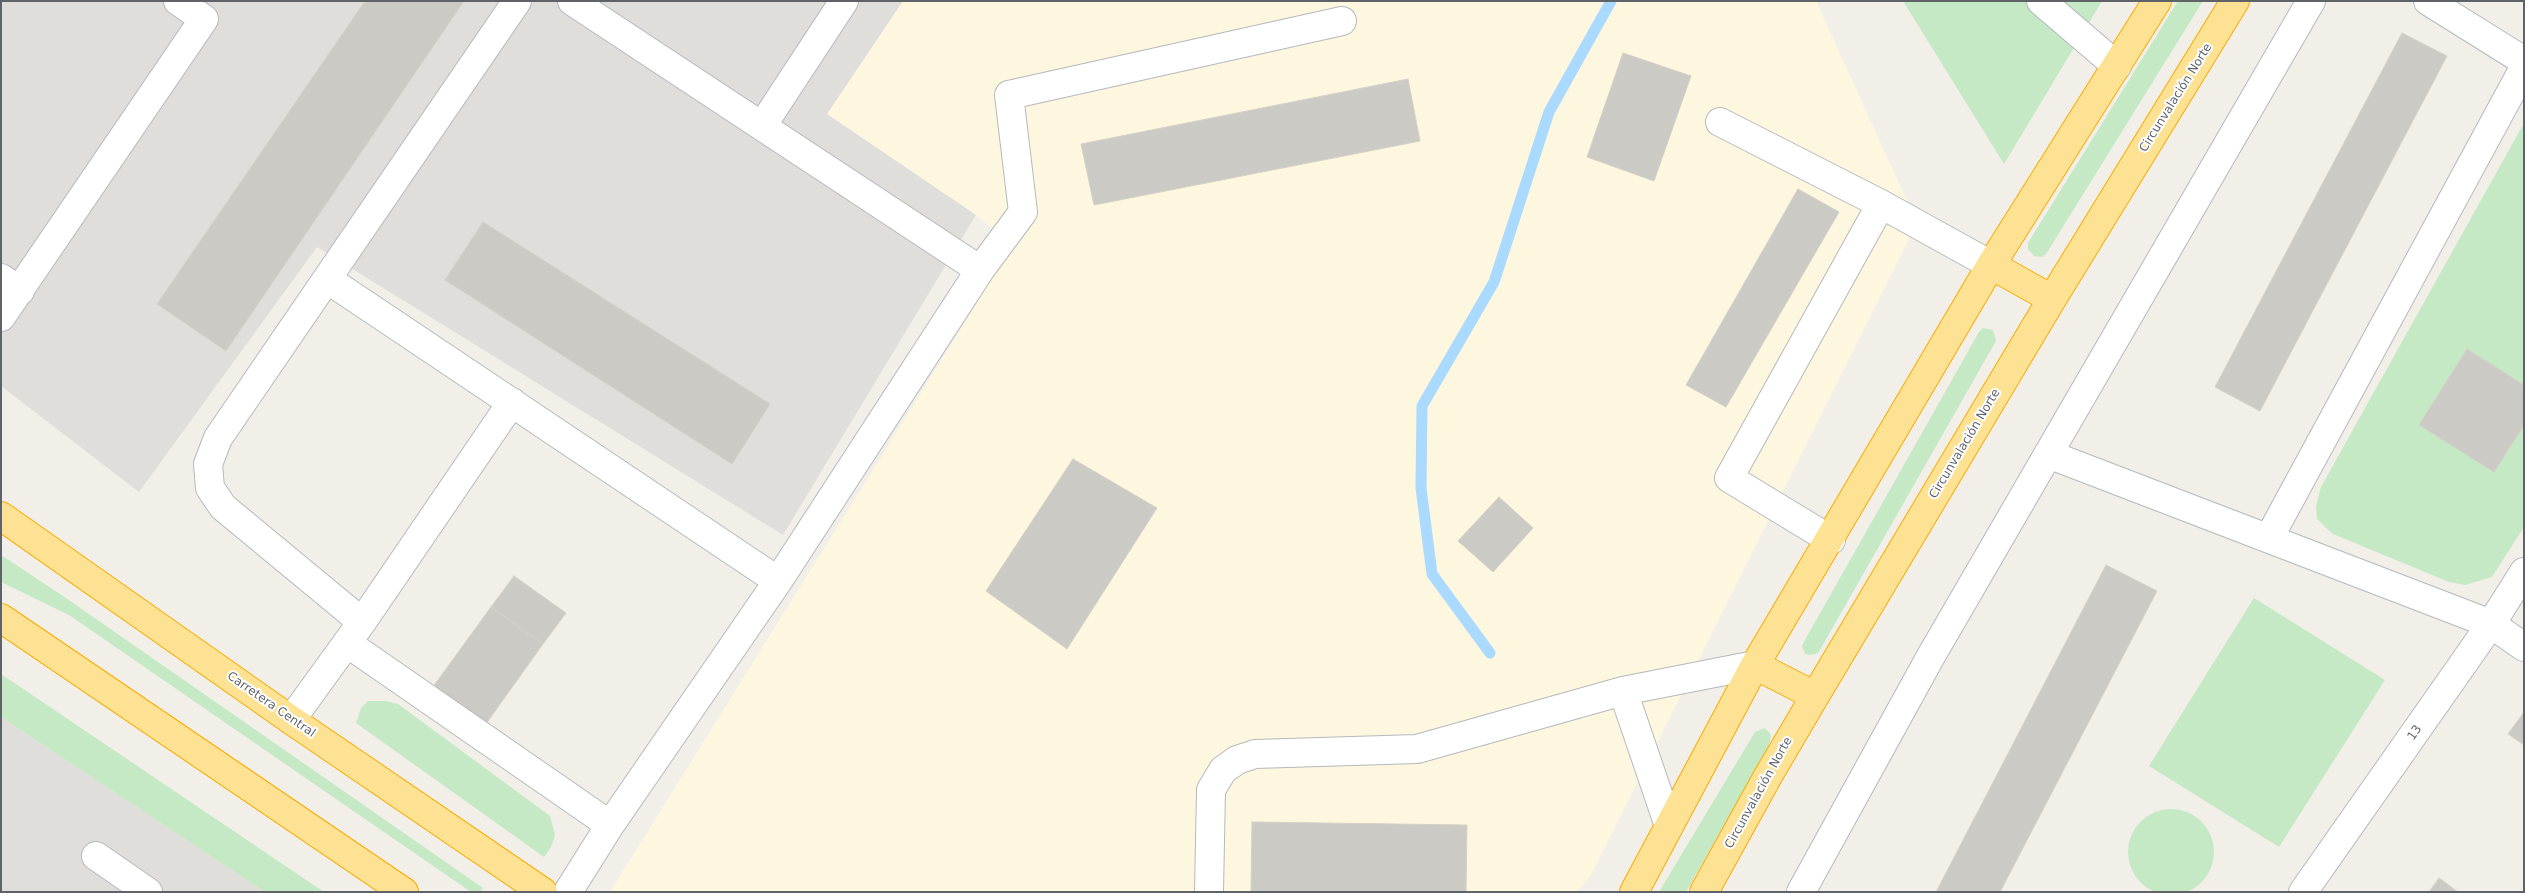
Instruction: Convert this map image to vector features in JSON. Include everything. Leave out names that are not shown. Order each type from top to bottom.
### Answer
[{"type":"highway","points":[[1634,892],[1755,665],[1831,540],[1991,265],[2157,1]]},
{"type":"highway","name":"Circunvalación Norte","points":[[1704,892],[1815,696],[2052,299],[2235,1]]},
{"type":"highway","points":[[1991,265],[2052,299]]},
{"type":"highway","name":"Carretera Central","points":[[1,516],[291,720],[543,892]]},
{"type":"highway","points":[[1,618],[404,892]]},
{"type":"highway","points":[[1755,665],[1815,696]]},
{"type":"street","points":[[1,317],[11,284],[204,19],[178,1]]},
{"type":"street","points":[[518,1],[218,438],[208,464],[210,488],[223,507],[355,632],[610,824]]},
{"type":"street","points":[[572,1],[980,270]]},
{"type":"street","points":[[762,126],[844,1]]},
{"type":"street","points":[[2041,1],[2117,66]]},
{"type":"street","points":[[1800,892],[1926,664],[2311,1]]},
{"type":"street","points":[[2428,1],[2524,62]]},
{"type":"street","points":[[568,892],[610,824],[778,581],[980,270],[1023,212],[1009,95],[1342,21]]},
{"type":"street","points":[[2269,538],[2524,68]]},
{"type":"street","points":[[1720,122],[1881,204],[1991,265]]},
{"type":"street","points":[[1831,540],[1729,478],[1881,204]]},
{"type":"street","points":[[327,278],[778,581]]},
{"type":"street","points":[[291,720],[355,632],[512,402]]},
{"type":"street","points":[[2048,454],[2491,624],[2524,647]]},
{"type":"street","name":"13","points":[[2304,892],[2491,624],[2524,572]]},
{"type":"street","points":[[1209,892],[1211,790],[1223,770],[1237,760],[1255,754],[1417,749],[1623,691],[1755,665]]},
{"type":"street","points":[[1623,691],[1669,826]]},
{"type":"street","points":[[96,856],[148,892]]},
{"type":"shaded area","points":[[1,1],[903,1],[827,114],[976,215],[783,535],[317,247],[139,492],[1,386]]},
{"type":"shaded area","points":[[903,1],[1816,1],[1917,223],[1591,875],[1577,892],[610,892],[1013,245],[976,215],[827,114]]},
{"type":"shaded area","points":[[1,717],[265,892],[1,892]]},
{"type":"green space","points":[[1903,1],[2102,1],[2004,164]]},
{"type":"green space","points":[[2178,1],[2203,1],[2046,254],[2042,257],[2034,256],[2028,249],[2028,243]]},
{"type":"green space","points":[[2524,123],[2524,527],[2492,577],[2465,585],[2449,582],[2333,534],[2317,519],[2316,506],[2321,487]]},
{"type":"green space","points":[[1983,328],[1993,330],[1996,341],[1818,653],[1805,654],[1802,646],[1805,640]]},
{"type":"green space","points":[[1,555],[63,596],[483,888],[480,892],[471,892],[69,615],[1,582]]},
{"type":"green space","points":[[2254,598],[2385,680],[2279,847],[2149,766]]},
{"type":"green space","points":[[1,674],[324,892],[265,892],[1,717]]},
{"type":"green space","points":[[368,701],[385,701],[398,704],[550,816],[555,835],[551,847],[544,857],[356,723],[361,708]]},
{"type":"green space","points":[[1765,728],[1771,735],[1769,746],[1686,892],[1659,892],[1755,732]]},
{"type":"green space","points":[[2171,809],[2187,812],[2195,816],[2207,828],[2211,836],[2214,852],[2211,868],[2207,876],[2195,888],[2187,892],[2171,895],[2155,892],[2147,888],[2135,876],[2131,868],[2128,852],[2131,836],[2135,828],[2147,816],[2155,812]]},
{"type":"building","points":[[365,1],[464,1],[226,351],[157,304]]},
{"type":"building","points":[[2402,33],[2447,56],[2260,411],[2215,387]]},
{"type":"building","points":[[1623,53],[1691,76],[1654,181],[1587,157]]},
{"type":"building","points":[[1408,79],[1420,141],[1094,205],[1081,144]]},
{"type":"building","points":[[1798,189],[1839,212],[1726,407],[1686,385]]},
{"type":"building","points":[[483,222],[770,404],[732,464],[445,280]]},
{"type":"building","points":[[2467,349],[2524,385],[2524,425],[2494,472],[2419,425]]},
{"type":"building","points":[[1073,459],[1157,508],[1067,649],[986,591]]},
{"type":"building","points":[[1499,497],[1533,528],[1493,572],[1458,541]]},
{"type":"building","points":[[2106,565],[2157,591],[2000,892],[1936,892]]},
{"type":"building","points":[[514,576],[566,613],[543,644],[491,607]]},
{"type":"building","points":[[491,607],[543,644],[483,728],[430,691]]},
{"type":"building","points":[[2524,712],[2524,745],[2508,734]]},
{"type":"building","points":[[1252,822],[1467,825],[1466,892],[1251,892]]},
{"type":"building","points":[[2439,878],[2458,892],[2429,892]]},
{"type":"waterway","points":[[1490,653],[1432,574],[1421,488],[1422,406],[1494,282],[1549,112],[1611,1]]}]
